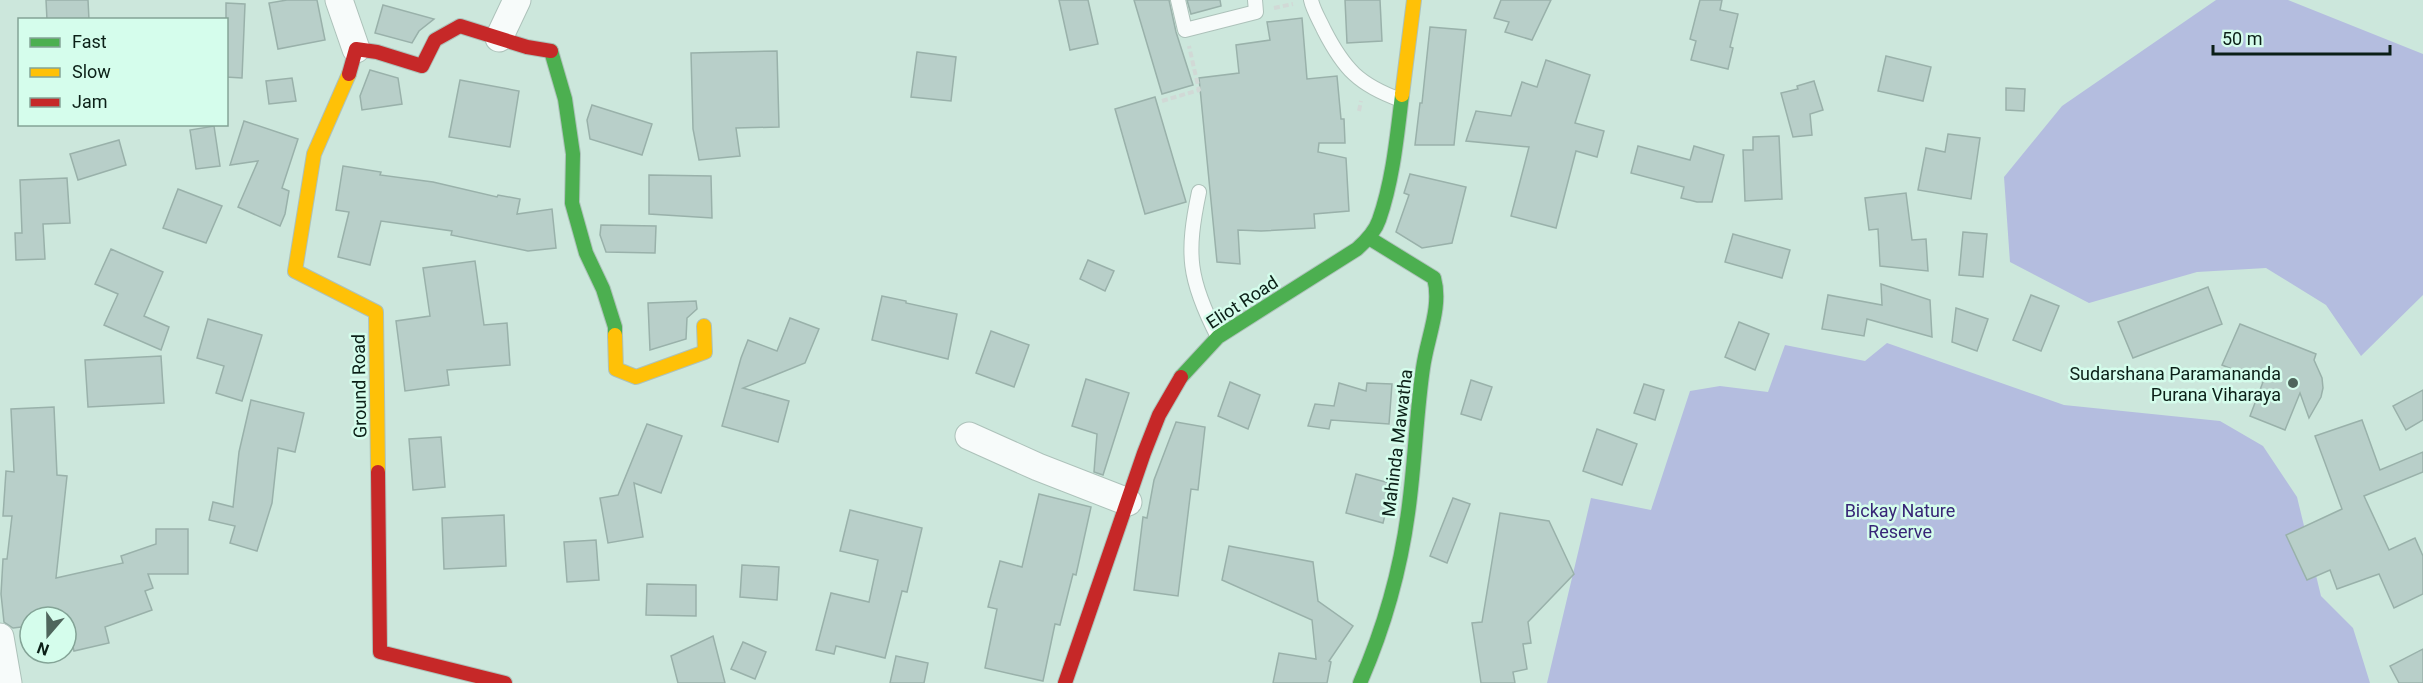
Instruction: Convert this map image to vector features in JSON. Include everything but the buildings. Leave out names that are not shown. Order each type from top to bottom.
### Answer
[{"type":"street","points":[[339,0],[356,49],[377,52],[422,66],[435,40],[460,26],[527,47],[551,51],[565,99],[573,154],[572,203],[586,253],[603,289],[615,327],[616,369],[636,377],[705,352],[704,326]]},
{"type":"street","points":[[499,38],[518,0]]},
{"type":"street","name":"Eliot Road","points":[[1065,683],[1144,453],[1159,415],[1177,382],[1218,337],[1357,249],[1369,238],[1379,221],[1395,150],[1414,0]]},
{"type":"street","name":"Ground Road","points":[[356,49],[351,70],[314,154],[295,270],[376,312],[380,652],[506,683]]},
{"type":"street","name":"Mahinda Mawatha","points":[[1360,683],[1377,646],[1401,558],[1423,368],[1437,291],[1434,278],[1369,238]]},
{"type":"street","points":[[969,436],[1038,467],[1128,502]]},
{"type":"street","points":[[0,638],[8,683]]},
{"type":"lane","points":[[1178,0],[1185,30],[1255,6]]},
{"type":"lane","points":[[1305,1],[1344,64],[1361,81],[1377,91],[1401,100]]},
{"type":"lane","points":[[1199,192],[1190,260],[1200,297],[1218,337]]},
{"type":"path","points":[[1255,6],[1305,1]]},
{"type":"path","points":[[1162,100],[1199,90],[1185,30]]},
{"type":"green space","points":[[2216,0],[2288,0],[2423,54],[2423,295],[2361,356],[2326,305],[2266,268],[2197,272],[2089,303],[2010,262],[2004,177],[2062,106]]},
{"type":"green space","name":"Bickay Nature Reserve","points":[[1887,343],[2064,405],[2220,421],[2263,446],[2297,497],[2321,596],[2353,628],[2370,683],[1547,683],[1591,498],[1651,510],[1690,391],[1720,386],[1768,392],[1785,345],[1865,361]]},
{"type":"traffic: fast","points":[[551,51],[565,99],[573,154],[572,203],[586,253],[603,289],[615,327],[615,335]]},
{"type":"traffic: fast","points":[[1181,377],[1218,337],[1357,249],[1370,236],[1379,220],[1388,189],[1402,95]]},
{"type":"traffic: fast","points":[[1360,683],[1384,621],[1405,535],[1423,368],[1436,300],[1434,278],[1369,238]]},
{"type":"traffic: slow","points":[[1402,95],[1414,0]]},
{"type":"traffic: slow","points":[[349,74],[314,154],[295,271],[376,312],[378,472]]},
{"type":"traffic: slow","points":[[615,335],[616,369],[636,377],[705,352],[704,326]]},
{"type":"traffic: jam","points":[[349,74],[356,49],[377,52],[422,66],[435,40],[460,26],[527,47],[551,51]]},
{"type":"traffic: jam","points":[[1065,683],[1144,453],[1159,415],[1181,377]]},
{"type":"traffic: jam","points":[[378,472],[380,652],[505,683]]},
{"type":"place","name":"Sudarshana Paramananda Purana Viharaya","points":[[2293,383]]}]
